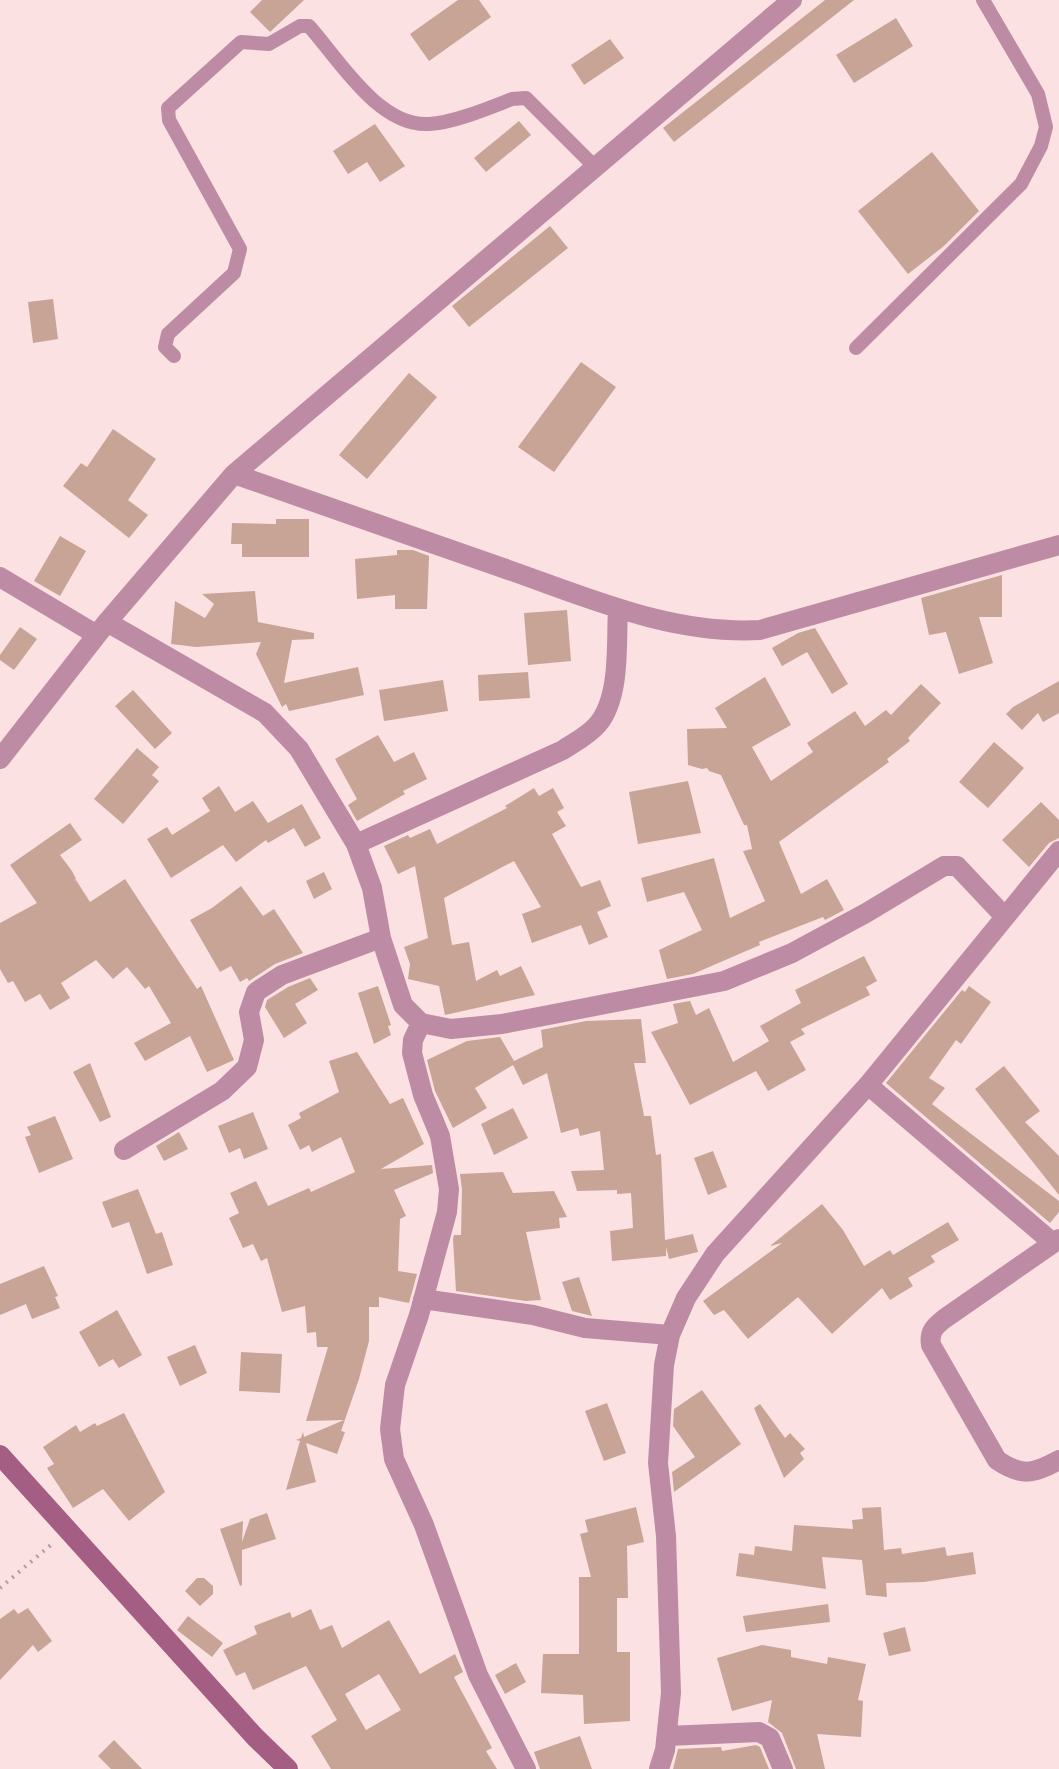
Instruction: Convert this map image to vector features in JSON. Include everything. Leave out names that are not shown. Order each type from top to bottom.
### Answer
[{"type":"street","points":[[0,759],[102,629],[234,474],[792,0]]},
{"type":"street","points":[[234,474],[618,608],[699,629],[731,632],[760,630],[1059,545]]},
{"type":"street","points":[[0,577],[251,704],[277,723],[299,749],[356,844],[372,888],[381,938],[403,1005],[421,1023],[451,1029],[502,1024],[724,981],[792,953],[944,866],[957,866],[1005,917]]},
{"type":"street","points":[[356,844],[563,750],[584,737],[598,724],[612,700],[618,608]]},
{"type":"street","points":[[659,1769],[667,1736],[671,1693],[667,1552],[658,1463],[664,1365],[670,1335],[686,1298],[715,1254],[868,1085],[1059,851]]},
{"type":"street","points":[[124,1150],[222,1091],[247,1067],[254,1040],[249,1012],[256,992],[282,975],[381,938]]},
{"type":"street","points":[[421,1023],[413,1040],[412,1053],[423,1095],[440,1136],[449,1189],[447,1212],[395,1385],[390,1429],[394,1459],[424,1525],[478,1675],[526,1769]]},
{"type":"street","points":[[868,1085],[1056,1241],[934,1326],[930,1336],[931,1345],[997,1460],[1013,1471],[1028,1473],[1059,1460]]},
{"type":"street","points":[[423,1299],[533,1315],[585,1328],[670,1335]]},
{"type":"street","points":[[0,1455],[255,1737],[288,1769]]},
{"type":"street","points":[[667,1736],[759,1732],[770,1738],[783,1769]]},
{"type":"lane","points":[[856,348],[1021,184],[1041,146],[1046,127],[1038,94],[983,0]]},
{"type":"lane","points":[[174,356],[165,347],[168,334],[234,273],[240,249],[169,120],[168,108],[241,42],[269,44],[300,26],[309,26],[378,107],[401,120],[429,124],[512,99],[526,98],[595,167]]},
{"type":"path","points":[[0,1588],[69,1530]]},
{"type":"building","points":[[262,0],[304,0],[270,32],[250,12]]},
{"type":"building","points":[[458,0],[479,0],[491,17],[429,61],[410,34]]},
{"type":"building","points":[[825,0],[854,0],[674,142],[663,128]]},
{"type":"building","points":[[896,18],[913,46],[854,83],[836,55]]},
{"type":"building","points":[[610,39],[624,58],[584,85],[571,65]]},
{"type":"building","points":[[519,121],[531,135],[486,172],[474,158]]},
{"type":"building","points":[[375,124],[405,166],[380,182],[367,162],[348,174],[333,151]]},
{"type":"building","points":[[932,152],[979,211],[944,246],[908,274],[858,211]]},
{"type":"building","points":[[550,226],[568,248],[469,327],[452,306]]},
{"type":"building","points":[[53,299],[58,339],[33,343],[28,302]]},
{"type":"building","points":[[581,362],[616,387],[554,472],[518,447]]},
{"type":"building","points":[[409,373],[437,397],[367,479],[339,455]]},
{"type":"building","points":[[113,429],[156,459],[128,500],[148,515],[129,538],[63,486],[81,463],[87,467]]},
{"type":"building","points":[[276,519],[309,519],[309,557],[242,557],[242,544],[231,544],[232,523],[276,524]]},
{"type":"building","points":[[60,536],[86,551],[60,596],[34,581]]},
{"type":"building","points":[[397,550],[413,550],[429,556],[427,609],[395,609],[395,595],[357,599],[355,559],[397,555]]},
{"type":"building","points":[[1002,575],[1002,617],[979,617],[993,663],[959,674],[946,632],[929,635],[921,598]]},
{"type":"building","points":[[255,591],[258,622],[314,633],[314,639],[292,640],[284,683],[358,667],[364,695],[289,711],[286,704],[282,707],[256,654],[261,642],[196,647],[171,644],[175,601],[205,618],[214,604],[202,594]]},
{"type":"building","points":[[567,610],[571,661],[528,665],[524,613]]},
{"type":"building","points":[[20,627],[37,639],[14,670],[0,660],[0,655]]},
{"type":"building","points":[[815,628],[848,684],[832,694],[807,652],[782,666],[772,648],[798,633]]},
{"type":"building","points":[[528,672],[530,698],[479,701],[478,675]]},
{"type":"building","points":[[765,677],[791,725],[752,747],[771,781],[813,752],[807,743],[855,711],[865,726],[886,710],[891,715],[921,684],[941,703],[908,738],[910,741],[887,759],[889,762],[779,842],[801,894],[827,879],[844,910],[825,920],[823,917],[759,942],[760,945],[693,974],[667,979],[659,950],[702,930],[684,892],[647,902],[641,878],[714,858],[730,918],[765,901],[743,851],[752,849],[747,825],[744,825],[721,775],[707,768],[688,765],[687,729],[727,728],[715,708]]},
{"type":"building","points":[[443,680],[448,711],[384,721],[379,690]]},
{"type":"building","points":[[1059,681],[1059,713],[1043,722],[1038,713],[1022,730],[1006,714],[1013,707]]},
{"type":"building","points":[[133,690],[172,733],[155,749],[115,706]]},
{"type":"building","points":[[378,735],[394,762],[414,752],[427,779],[357,821],[348,805],[357,799],[335,759]]},
{"type":"building","points":[[994,742],[1024,768],[988,808],[959,782]]},
{"type":"building","points":[[137,748],[159,767],[152,775],[159,781],[123,824],[94,799]]},
{"type":"building","points":[[688,781],[701,833],[638,844],[629,792]]},
{"type":"building","points":[[219,786],[235,812],[253,801],[268,823],[302,804],[321,838],[305,847],[294,828],[268,843],[266,840],[236,862],[223,845],[171,878],[147,839],[167,827],[172,835],[210,811],[202,798]]},
{"type":"building","points":[[534,788],[539,796],[553,788],[564,808],[557,812],[566,826],[552,834],[581,887],[600,880],[611,906],[597,912],[608,937],[589,945],[581,925],[532,943],[522,914],[541,907],[514,861],[444,898],[452,945],[469,942],[476,981],[497,970],[500,976],[521,966],[535,995],[445,1015],[439,986],[408,979],[410,964],[404,947],[428,938],[415,866],[398,874],[384,846],[430,829],[437,844],[507,808],[505,806]]},
{"type":"building","points":[[1041,802],[1059,820],[1059,838],[1049,843],[1029,867],[1002,840]]},
{"type":"building","points":[[70,823],[82,840],[60,855],[72,871],[74,881],[90,902],[125,879],[197,989],[201,986],[234,1060],[207,1072],[190,1036],[145,1061],[134,1043],[171,1023],[149,986],[145,989],[127,967],[113,979],[96,960],[61,983],[70,998],[50,1010],[40,994],[25,1002],[13,981],[8,983],[0,969],[0,923],[37,903],[10,865]]},
{"type":"building","points":[[324,872],[332,889],[314,899],[306,881]]},
{"type":"building","points":[[241,886],[263,916],[274,909],[303,953],[275,964],[249,981],[247,978],[240,982],[231,966],[220,972],[190,920]]},
{"type":"building","points":[[864,956],[877,981],[866,987],[870,995],[801,1029],[805,1034],[790,1042],[806,1070],[768,1091],[756,1071],[690,1105],[651,1032],[678,1023],[673,1004],[690,1001],[696,1015],[709,1008],[733,1062],[769,1041],[760,1026],[801,1003],[795,990]]},
{"type":"building","points":[[310,978],[318,990],[295,1004],[307,1023],[284,1038],[265,1007],[267,1000]]},
{"type":"building","points":[[378,986],[391,1025],[388,1026],[391,1035],[374,1044],[358,993]]},
{"type":"building","points":[[969,986],[991,1002],[961,1044],[956,1040],[929,1078],[945,1088],[932,1104],[1059,1201],[1059,1212],[1050,1223],[886,1083],[962,990],[965,992]]},
{"type":"building","points":[[641,1019],[646,1063],[634,1063],[644,1116],[651,1116],[656,1155],[661,1154],[665,1240],[693,1234],[698,1252],[669,1259],[666,1247],[666,1256],[612,1261],[610,1231],[633,1228],[631,1193],[617,1194],[617,1190],[577,1191],[571,1171],[604,1170],[600,1131],[580,1136],[578,1128],[561,1133],[547,1073],[523,1085],[513,1065],[475,1088],[487,1108],[453,1128],[435,1091],[427,1060],[467,1041],[500,1037],[514,1061],[543,1047],[541,1030],[586,1021]]},
{"type":"building","points":[[357,1052],[390,1104],[403,1098],[424,1144],[381,1169],[432,1165],[433,1173],[394,1190],[406,1216],[400,1219],[398,1271],[417,1274],[409,1303],[379,1297],[379,1307],[369,1307],[369,1341],[341,1431],[345,1432],[337,1454],[306,1443],[316,1482],[286,1490],[300,1441],[296,1440],[301,1438],[303,1432],[304,1437],[344,1420],[306,1421],[328,1347],[317,1347],[316,1332],[307,1333],[305,1306],[282,1312],[267,1258],[261,1261],[253,1244],[243,1248],[229,1218],[239,1213],[230,1193],[256,1181],[268,1206],[309,1188],[311,1192],[355,1172],[341,1137],[312,1152],[309,1145],[300,1150],[288,1125],[301,1118],[299,1113],[339,1092],[329,1061]]},
{"type":"building","points":[[90,1063],[111,1117],[100,1122],[73,1072]]},
{"type":"building","points":[[1004,1066],[1040,1111],[1025,1122],[1059,1156],[1059,1195],[975,1089]]},
{"type":"building","points":[[513,1108],[528,1138],[494,1155],[481,1124]]},
{"type":"building","points":[[253,1112],[268,1149],[244,1159],[240,1148],[229,1153],[218,1126]]},
{"type":"building","points":[[55,1116],[73,1159],[39,1173],[25,1137],[31,1135],[27,1127]]},
{"type":"building","points":[[179,1132],[188,1149],[164,1161],[156,1146]]},
{"type":"building","points":[[713,1151],[727,1187],[708,1195],[694,1158]]},
{"type":"building","points":[[503,1172],[513,1193],[554,1191],[567,1217],[559,1218],[560,1228],[526,1232],[541,1300],[526,1301],[456,1291],[453,1239],[454,1235],[461,1235],[460,1174]]},
{"type":"building","points":[[138,1189],[156,1234],[162,1232],[173,1265],[147,1274],[129,1222],[112,1228],[102,1202]]},
{"type":"building","points":[[822,1204],[843,1230],[864,1266],[890,1250],[893,1255],[948,1222],[959,1240],[931,1256],[935,1262],[908,1278],[913,1286],[890,1300],[882,1288],[832,1334],[798,1297],[748,1339],[724,1310],[714,1315],[703,1301],[782,1243],[770,1246]]},
{"type":"building","points":[[44,1266],[58,1296],[55,1297],[60,1308],[32,1319],[26,1304],[0,1315],[0,1284]]},
{"type":"building","points":[[579,1277],[592,1316],[572,1311],[562,1282]]},
{"type":"building","points":[[117,1310],[142,1355],[119,1368],[113,1359],[99,1367],[79,1332]]},
{"type":"building","points":[[195,1345],[207,1373],[180,1386],[167,1357]]},
{"type":"building","points":[[241,1352],[282,1354],[280,1393],[239,1391]]},
{"type":"building","points":[[702,1390],[741,1444],[674,1492],[672,1472],[695,1457],[673,1426],[674,1409]]},
{"type":"building","points":[[607,1403],[626,1453],[604,1461],[585,1411]]},
{"type":"building","points":[[760,1404],[785,1438],[790,1433],[805,1449],[800,1453],[804,1459],[784,1478],[754,1408]]},
{"type":"building","points":[[124,1413],[165,1492],[129,1521],[103,1489],[73,1508],[47,1468],[54,1464],[43,1447],[76,1425],[80,1432]]},
{"type":"building","points":[[636,1507],[644,1542],[627,1546],[628,1598],[617,1598],[617,1652],[630,1652],[630,1721],[584,1724],[583,1695],[541,1693],[543,1654],[579,1654],[579,1577],[591,1577],[580,1534],[588,1532],[585,1520]]},
{"type":"building","points":[[881,1507],[884,1550],[901,1548],[902,1554],[945,1547],[947,1556],[973,1552],[976,1574],[924,1582],[886,1583],[887,1597],[866,1595],[862,1560],[822,1557],[826,1589],[736,1576],[739,1553],[754,1555],[755,1546],[792,1551],[794,1525],[853,1529],[852,1520],[863,1519],[862,1508]]},
{"type":"building","points":[[267,1513],[276,1539],[242,1550],[240,1586],[220,1529],[243,1521],[242,1542],[250,1519]]},
{"type":"building","points":[[197,1578],[204,1578],[213,1586],[213,1594],[200,1606],[185,1591]]},
{"type":"building","points":[[828,1604],[830,1622],[746,1632],[743,1616]]},
{"type":"building","points":[[28,1608],[52,1641],[38,1652],[33,1645],[0,1680],[0,1619],[14,1609],[18,1614]]},
{"type":"building","points":[[311,1609],[320,1630],[332,1625],[342,1648],[389,1620],[420,1674],[455,1654],[463,1672],[454,1677],[492,1748],[486,1751],[497,1769],[331,1769],[311,1736],[337,1720],[306,1666],[253,1690],[245,1672],[236,1676],[223,1650],[257,1634],[254,1626],[290,1612],[292,1618]],"holes":[[[379,1674],[401,1710],[366,1730],[345,1694]]]},
{"type":"building","points":[[188,1616],[223,1643],[212,1657],[177,1630]]},
{"type":"building","points":[[905,1627],[911,1651],[889,1656],[883,1633]]},
{"type":"building","points":[[762,1645],[791,1650],[791,1657],[827,1664],[828,1657],[866,1664],[858,1700],[863,1701],[861,1737],[817,1734],[825,1769],[796,1769],[782,1733],[768,1722],[772,1700],[732,1711],[717,1658]]},
{"type":"building","points":[[516,1663],[526,1682],[505,1694],[495,1675]]},
{"type":"building","points":[[580,1736],[592,1769],[540,1769],[534,1752]]},
{"type":"building","points":[[114,1740],[142,1769],[111,1769],[98,1756]]},
{"type":"building","points":[[756,1745],[760,1747],[769,1769],[673,1769],[678,1749],[721,1747],[722,1751]]}]
